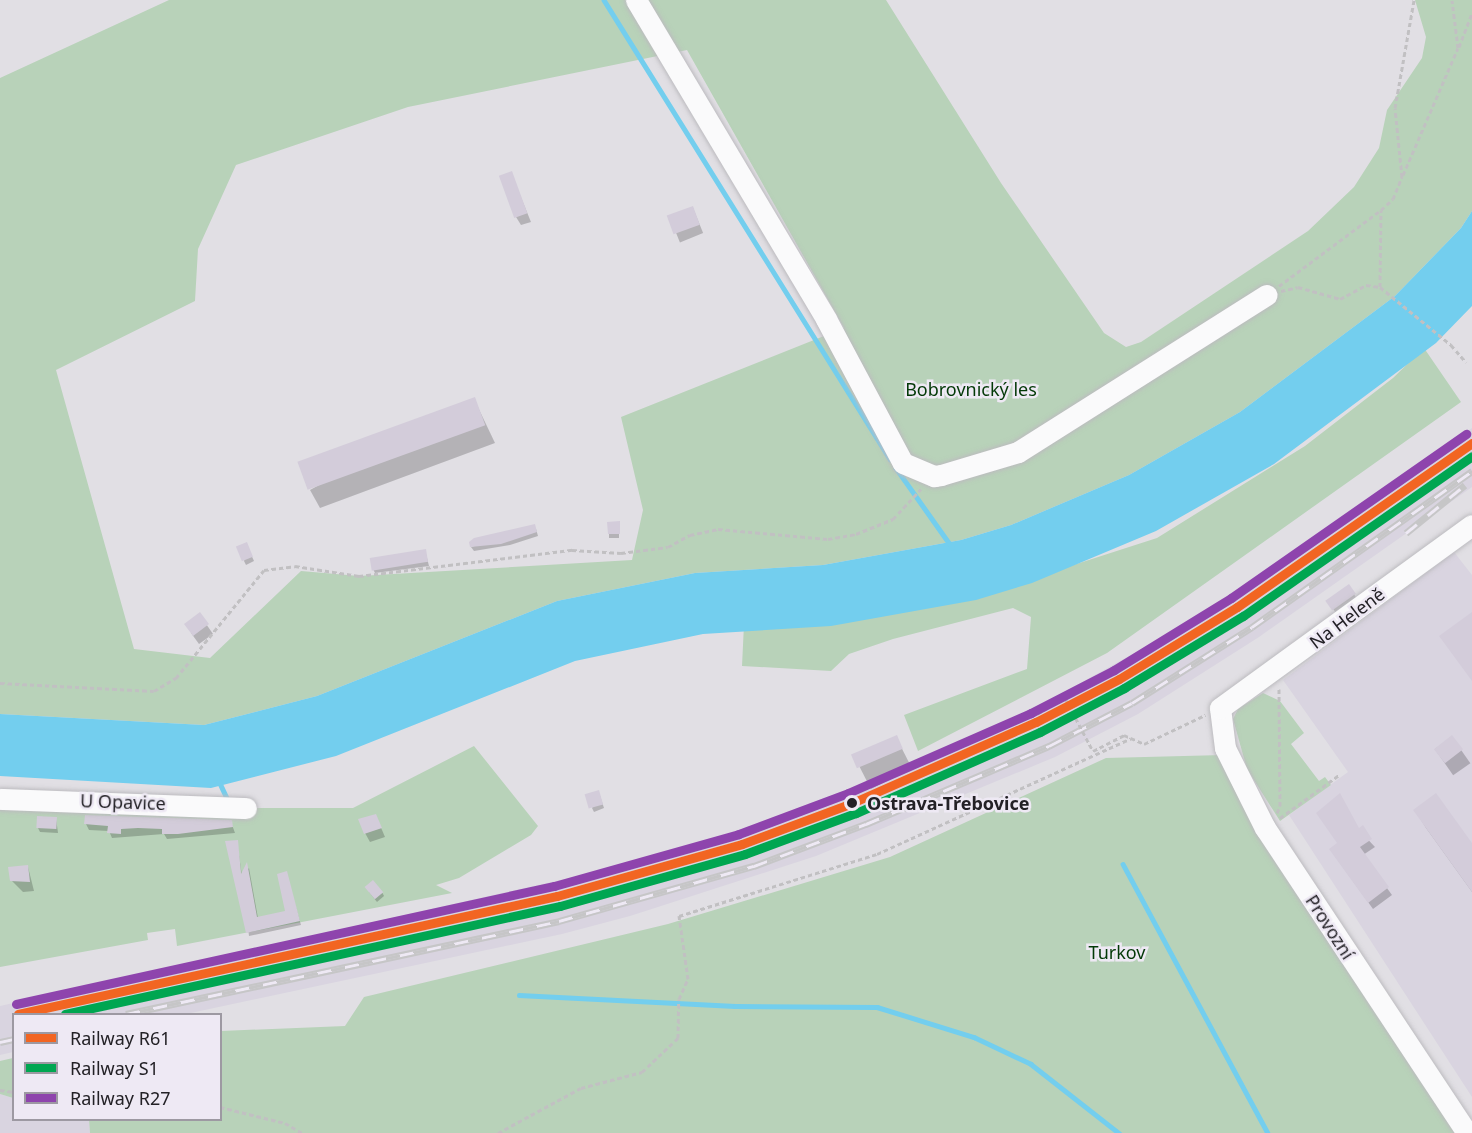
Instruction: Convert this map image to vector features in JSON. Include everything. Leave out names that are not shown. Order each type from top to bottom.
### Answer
[{"type":"street","points":[[636,0],[826,318],[903,463],[934,476],[1018,452],[1266,295]]},
{"type":"street","name":"Na Heleně","points":[[1220,708],[1472,525]]},
{"type":"street","name":"Provozní","points":[[1220,708],[1225,748],[1265,828],[1467,1133]]},
{"type":"street","name":"U Opavice","points":[[0,799],[246,808]]},
{"type":"path","points":[[1402,177],[1395,108],[1414,0]]},
{"type":"path","points":[[1452,0],[1458,48]]},
{"type":"path","points":[[1266,295],[1393,199],[1472,13]]},
{"type":"path","points":[[1380,287],[1381,210]]},
{"type":"path","points":[[1266,295],[1298,287],[1340,299],[1366,285],[1380,287],[1451,345],[1466,362]]},
{"type":"path","points":[[0,683],[154,691],[176,678],[264,570],[295,566],[359,576],[572,550],[621,553],[668,547],[690,535],[718,529],[828,539],[856,534],[893,519],[934,476]]},
{"type":"path","points":[[1279,688],[1280,806],[1277,818],[1339,775]]},
{"type":"path","points":[[1037,714],[1065,698],[1093,751],[1124,735],[1144,744],[1220,708]]},
{"type":"path","points":[[498,1133],[581,1088],[642,1072],[678,1038],[679,999],[688,979],[679,916],[877,854],[1131,738]]},
{"type":"path","points":[[222,1107],[285,1123],[302,1133]]},
{"type":"shaded area","points":[[1472,428],[1472,487],[1259,637],[1138,714],[1055,757],[816,856],[630,916],[562,934],[191,1013],[12,1013],[12,1052],[0,1055],[0,1006],[614,868],[738,832],[919,763],[1030,711],[1183,626],[1337,525]]},
{"type":"shaded area","points":[[1454,552],[1472,575],[1472,1097],[1289,815],[1348,772],[1283,680]]},
{"type":"shaded area","points":[[0,1094],[12,1098],[12,1121],[89,1121],[90,1133],[0,1133]]},
{"type":"green space","name":"Bobrovnický les","points":[[169,0],[886,0],[1001,183],[1104,333],[1126,347],[1141,342],[1308,231],[1354,187],[1379,148],[1387,110],[1422,58],[1426,37],[1415,0],[1472,0],[1472,211],[1461,228],[1395,296],[1240,412],[1129,475],[1011,525],[961,540],[823,565],[695,573],[557,601],[317,696],[204,725],[0,714],[0,78]],"holes":[[[687,50],[844,328],[621,417],[643,510],[632,560],[359,576],[301,571],[210,658],[134,649],[56,370],[195,301],[198,249],[236,165],[408,107]]]},
{"type":"green space","points":[[1424,348],[1461,402],[1107,653],[918,751],[904,715],[1027,669],[1031,617],[1013,608],[893,639],[849,654],[831,671],[742,666],[744,624],[977,596],[1157,538],[1305,446],[1393,378]]},
{"type":"green space","points":[[1263,693],[1280,701],[1304,733],[1291,744],[1319,781],[1325,777],[1331,785],[1280,821],[1247,769],[1233,719],[1238,709]]},
{"type":"green space","points":[[474,746],[538,826],[531,835],[459,878],[436,885],[452,893],[177,946],[175,929],[147,933],[148,940],[0,967],[0,808],[353,808]]},
{"type":"green space","name":"Turkov","points":[[1223,755],[1241,804],[1456,1133],[90,1133],[89,1121],[222,1121],[222,1031],[345,1026],[364,997],[668,924],[890,857],[1106,758]]},
{"type":"green space","points":[[12,1058],[12,1098],[0,1094],[0,1061]]},
{"type":"water","points":[[1472,211],[1472,306],[1436,343],[1274,464],[1156,531],[1032,583],[976,600],[831,626],[703,634],[575,661],[336,756],[211,788],[0,776],[0,714],[204,725],[317,696],[557,601],[695,573],[823,565],[961,540],[1011,525],[1129,475],[1240,412],[1395,296],[1461,228]]},
{"type":"building","points":[[512,171],[527,213],[514,218],[499,176]]},
{"type":"building","points":[[693,206],[700,225],[674,234],[667,216]]},
{"type":"building","points":[[475,397],[485,425],[308,490],[297,462]]},
{"type":"building","points":[[620,521],[620,534],[608,534],[607,522]]},
{"type":"building","points":[[535,524],[537,532],[501,544],[470,547],[469,542],[474,538]]},
{"type":"building","points":[[247,542],[253,557],[242,561],[236,546]]},
{"type":"building","points":[[426,549],[428,562],[372,571],[370,558]]},
{"type":"building","points":[[1349,584],[1356,594],[1332,610],[1325,601]]},
{"type":"building","points":[[200,612],[209,624],[193,636],[184,624]]},
{"type":"building","points":[[1472,612],[1472,681],[1439,636]]},
{"type":"building","points":[[897,735],[903,749],[857,768],[851,755]]},
{"type":"building","points":[[1452,735],[1463,749],[1445,763],[1434,749]]},
{"type":"building","points":[[599,790],[603,804],[589,809],[585,794]]},
{"type":"building","points":[[1340,793],[1359,828],[1363,825],[1372,839],[1360,847],[1389,887],[1368,903],[1329,849],[1337,843],[1316,813]]},
{"type":"building","points":[[1436,793],[1472,843],[1472,892],[1413,810]]},
{"type":"building","points":[[376,814],[382,828],[364,834],[358,819]]},
{"type":"building","points":[[85,815],[232,820],[233,827],[178,834],[162,834],[162,829],[138,828],[121,829],[121,834],[107,833],[108,826],[84,824]]},
{"type":"building","points":[[37,816],[57,817],[56,829],[36,828]]},
{"type":"building","points":[[238,840],[241,874],[247,862],[257,917],[285,911],[277,874],[287,871],[300,921],[246,933],[225,841]]},
{"type":"building","points":[[28,865],[30,882],[10,881],[8,867]]},
{"type":"building","points":[[373,880],[383,892],[375,899],[365,887]]},
{"type":"waterway","points":[[604,0],[890,459]]},
{"type":"waterway","points":[[896,468],[952,547]]},
{"type":"waterway","points":[[219,781],[228,800]]},
{"type":"waterway","points":[[1123,864],[1268,1133]]},
{"type":"waterway","points":[[519,995],[735,1006],[877,1007],[974,1037],[1031,1064],[1119,1133]]},
{"type":"railway","points":[[131,1013],[559,921],[754,866],[866,824],[1049,746],[1132,703],[1252,627],[1472,471]]},
{"type":"railway","points":[[1406,533],[1465,485]]},
{"type":"railway","points":[[0,1042],[12,1039]]},
{"type":"rail line","name":"R27","points":[[16,1004],[554,886],[739,834],[848,793],[1031,713],[1114,670],[1231,598],[1466,434]]},
{"type":"rail line","name":"R61","points":[[23,1013],[557,896],[742,844],[852,803],[1036,722],[1119,679],[1237,607],[1472,443]]},
{"type":"rail line","name":"S1","points":[[70,1013],[560,906],[745,854],[856,813],[1040,732],[1124,688],[1243,616],[1472,456]]},
{"type":"place","name":"Ostrava-Třebovice","points":[[852,803]]}]
